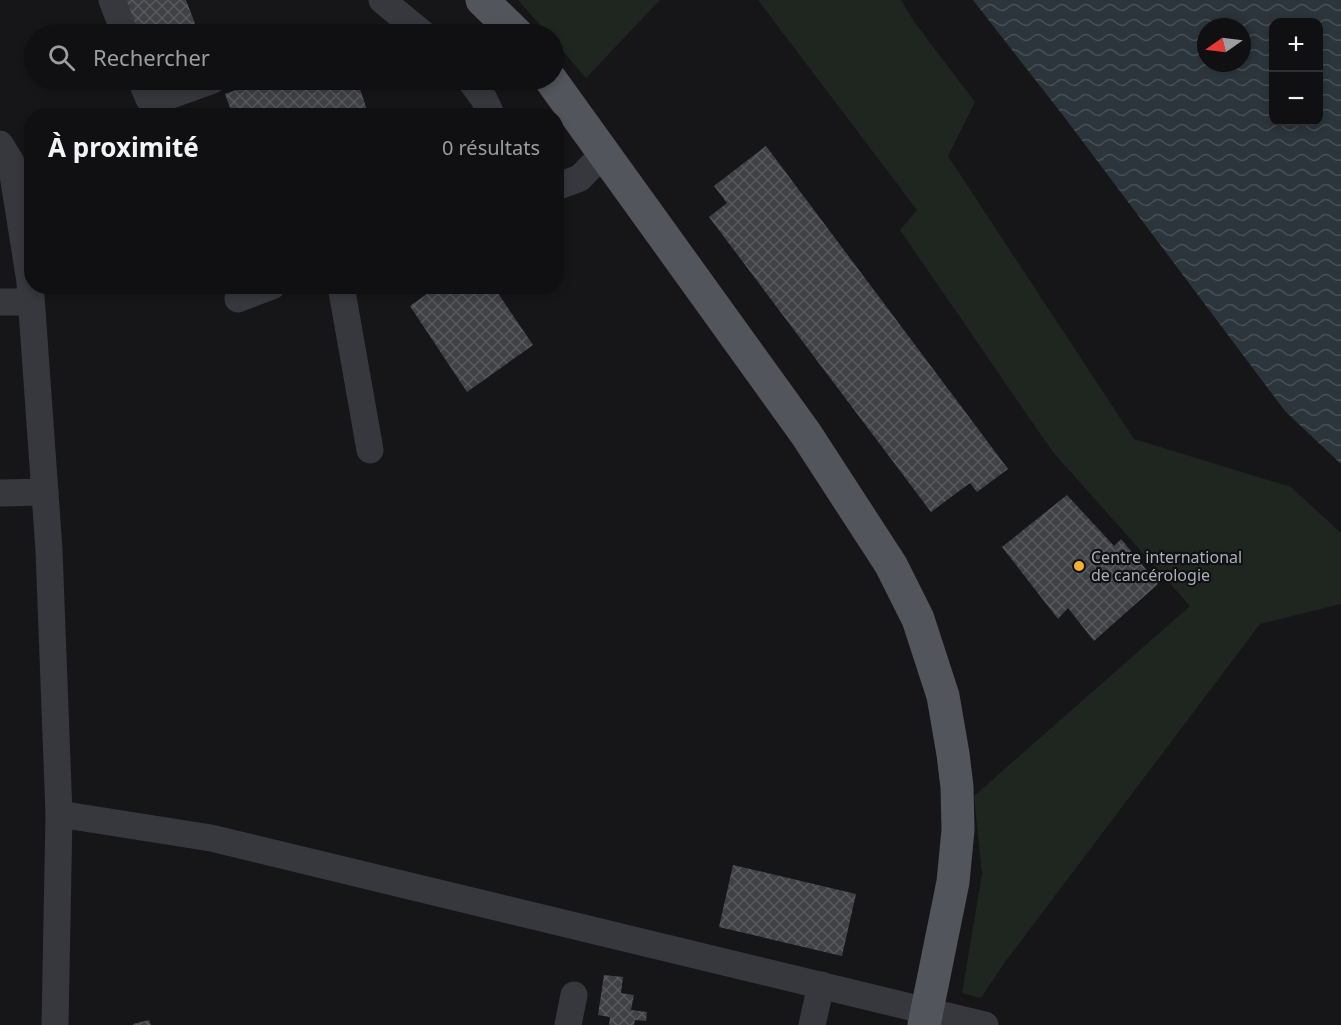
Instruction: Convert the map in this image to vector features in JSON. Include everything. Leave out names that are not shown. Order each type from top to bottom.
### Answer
[{"type":"main road","points":[[482,0],[507,24]]},
{"type":"main road","points":[[558,90],[806,434],[891,565],[918,619],[943,696],[956,776],[958,830],[954,882],[926,1018]]},
{"type":"lane","points":[[112,0],[121,24]]},
{"type":"lane","points":[[382,0],[411,24]]},
{"type":"lane","points":[[145,90],[149,99],[185,90]]},
{"type":"lane","points":[[477,90],[488,108]]},
{"type":"lane","points":[[0,144],[12,162],[24,242]]},
{"type":"lane","points":[[564,184],[580,178],[604,153]]},
{"type":"lane","points":[[31,294],[49,550],[59,814],[55,1025]]},
{"type":"lane","points":[[238,299],[251,294]]},
{"type":"lane","points":[[342,294],[370,450]]},
{"type":"lane","points":[[0,302],[31,302]]},
{"type":"lane","points":[[0,493],[45,492]]},
{"type":"lane","points":[[59,814],[211,838],[821,985],[926,1018],[985,1025]]},
{"type":"lane","points":[[812,1025],[821,985]]},
{"type":"lane","points":[[568,1025],[574,995]]},
{"type":"shaded area","points":[[518,0],[660,0],[586,78],[564,53],[564,24],[539,24]]},
{"type":"shaded area","points":[[758,0],[901,0],[915,23],[975,102],[948,156],[1134,439],[1291,487],[1341,533],[1341,604],[1260,624],[1005,962],[981,998],[962,993],[982,874],[974,796],[1190,606],[1052,451],[900,230],[917,210]]},
{"type":"water","points":[[973,0],[1341,0],[1341,464],[1285,411],[1065,118]]},
{"type":"building","points":[[119,0],[186,0],[195,24],[128,24]]},
{"type":"building","points":[[236,90],[360,90],[366,108],[230,108],[225,94]]},
{"type":"building","points":[[766,146],[1008,469],[977,492],[970,483],[931,512],[709,217],[727,203],[714,186]]},
{"type":"building","points":[[427,294],[498,294],[533,345],[467,392],[410,306]]},
{"type":"building","name":"Centre international de cancérologie","points":[[1067,495],[1114,546],[1121,539],[1158,584],[1094,641],[1068,608],[1058,619],[1002,547]]},
{"type":"building","points":[[733,865],[856,894],[842,956],[719,927]]},
{"type":"building","points":[[604,975],[623,977],[621,993],[634,995],[631,1010],[647,1012],[646,1021],[635,1020],[634,1025],[609,1025],[610,1017],[598,1015]]},
{"type":"building","points":[[149,1020],[151,1025],[133,1025],[133,1024]]},
{"type":"place","name":"Centre international de cancérologie","points":[[1079,566]]}]
